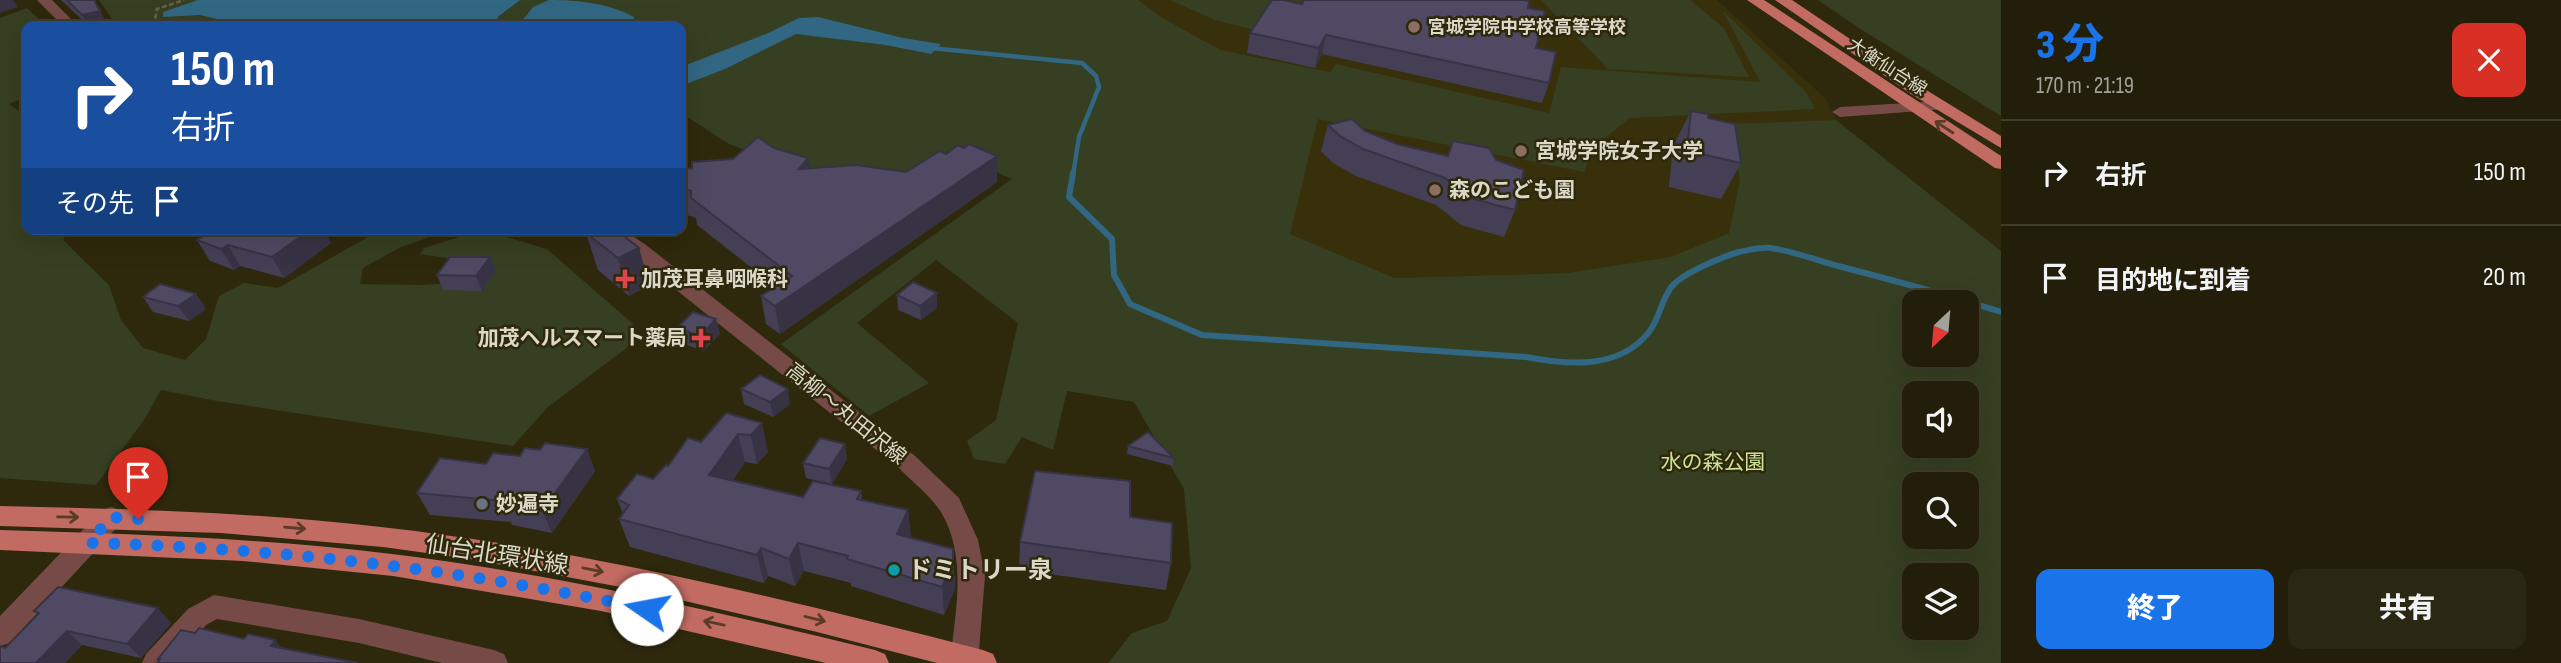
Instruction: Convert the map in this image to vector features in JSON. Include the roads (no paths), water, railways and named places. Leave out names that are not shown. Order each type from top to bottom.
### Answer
[{"type":"main road","name":"大衡仙台線","points":[[1754,0],[2001,164]]},
{"type":"main road","name":"大衡仙台線","points":[[1782,0],[2001,143]]},
{"type":"main road","name":"仙台北環状線","points":[[0,516],[111,517],[296,528],[459,548],[556,563],[759,604],[971,661]]},
{"type":"main road","name":"仙台北環状線","points":[[0,540],[187,545],[325,557],[428,571],[601,599],[740,629],[875,663]]},
{"type":"street","points":[[44,0],[66,21]]},
{"type":"street","points":[[1840,112],[1941,106]]},
{"type":"street","name":"高柳～丸田沢線","points":[[618,235],[907,462],[950,505],[964,540],[972,576],[971,661]]},
{"type":"street","points":[[0,634],[111,517]]},
{"type":"street","points":[[156,663],[197,617],[214,607],[359,631],[494,663]]},
{"type":"water","points":[[198,0],[520,0],[496,21],[225,21],[200,15],[163,17],[163,12]]},
{"type":"water","points":[[549,0],[582,2],[614,8],[634,17],[635,21],[522,21],[533,7]]},
{"type":"water","points":[[818,17],[903,38],[941,44],[931,54],[886,45],[796,34],[725,69],[686,84],[686,65],[799,18]]},
{"type":"waterway","points":[[931,48],[1082,63],[1096,76],[1099,87],[1079,137],[1073,175]]},
{"type":"waterway","points":[[1073,173],[1069,197],[1112,239],[1114,275],[1130,304],[1202,335],[1526,357],[1559,362],[1592,362],[1608,359],[1637,344],[1649,332],[1670,289],[1682,278],[1732,254],[1767,248],[1796,253],[2001,312]]},
{"type":"place","name":"宮城学院中学校高等学校","points":[[1414,27]]},
{"type":"place","name":"宮城学院女子大学","points":[[1521,151]]},
{"type":"place","name":"森のこども園","points":[[1435,190]]},
{"type":"place","name":"加茂耳鼻咽喉科","points":[[625,279]]},
{"type":"place","name":"加茂ヘルスマート薬局","points":[[701,338]]},
{"type":"place","name":"妙遍寺","points":[[482,504]]},
{"type":"place","name":"ドミトリー泉","points":[[894,570]]},
{"type":"park label","name":"水の森公園","points":[[1713,462]]}]
